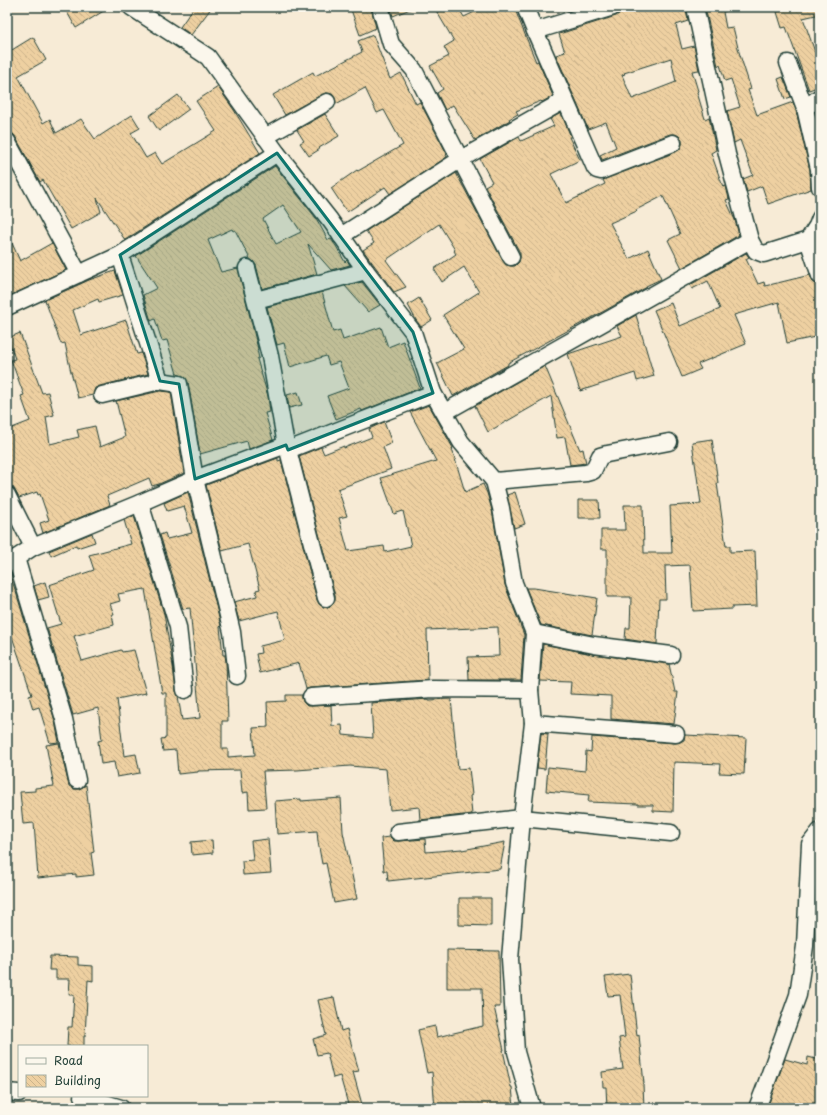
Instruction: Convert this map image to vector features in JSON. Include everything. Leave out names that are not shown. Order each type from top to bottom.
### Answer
[{"type":"street","points":[[131,7],[208,57],[265,138],[330,220],[366,271],[413,332],[433,393],[461,442],[494,481],[501,508],[514,583],[534,633],[530,690],[533,723],[522,818],[510,959],[516,1052],[532,1108]]},
{"type":"street","points":[[380,7],[391,44],[414,70],[511,257]]},
{"type":"street","points":[[525,7],[597,170],[601,171],[673,143]]},
{"type":"street","points":[[535,31],[613,7]]},
{"type":"street","points":[[695,7],[727,154],[750,240],[756,251],[764,254],[808,240],[819,223]]},
{"type":"street","points":[[788,63],[805,108],[819,169],[820,187]]},
{"type":"street","points":[[805,108],[820,98]]},
{"type":"street","points":[[341,236],[461,159],[565,100]]},
{"type":"street","points":[[265,138],[327,102]]},
{"type":"street","points":[[7,141],[79,274]]},
{"type":"street","points":[[7,307],[120,255],[277,153]]},
{"type":"street","points":[[444,412],[750,240]]},
{"type":"street","points":[[808,240],[820,276]]},
{"type":"street","points":[[120,255],[160,381]]},
{"type":"street","points":[[247,268],[270,356],[287,447],[326,598]]},
{"type":"street","points":[[256,300],[366,271]]},
{"type":"street","points":[[102,395],[160,381],[179,384],[195,480],[232,632],[237,676]]},
{"type":"street","points":[[77,780],[64,719],[12,561],[33,547],[195,480],[433,393]]},
{"type":"street","points":[[494,481],[586,473],[593,471],[600,456],[669,442]]},
{"type":"street","points":[[7,495],[33,547]]},
{"type":"street","points":[[140,503],[178,627],[185,690]]},
{"type":"street","points":[[534,633],[594,645],[671,655]]},
{"type":"street","points":[[311,697],[433,689],[530,690]]},
{"type":"street","points":[[533,723],[676,734]]},
{"type":"street","points":[[398,832],[522,818],[671,832]]},
{"type":"street","points":[[757,1108],[798,995],[804,946],[810,844],[820,831]]},
{"type":"street","points":[[7,1092],[18,1093]]},
{"type":"street","points":[[85,1097],[121,1108]]},
{"type":"highlighted area","points":[[277,153],[413,332],[433,393],[288,450],[286,445],[195,479],[179,384],[160,381],[120,255]]},
{"type":"building","points":[[64,7],[110,7],[76,28]]},
{"type":"building","points":[[194,7],[212,7],[191,35],[180,27]]},
{"type":"building","points":[[350,7],[371,7],[376,28],[360,35]]},
{"type":"building","points":[[390,7],[415,7],[393,16]]},
{"type":"building","points":[[434,7],[458,7],[464,17],[485,7],[514,7],[536,62],[538,61],[553,96],[542,102],[541,101],[516,111],[518,114],[509,119],[510,120],[475,140],[453,105],[445,110],[437,93],[443,89],[430,66],[449,56],[444,47],[454,41]]},
{"type":"building","points":[[622,7],[686,7],[688,21],[676,25],[682,49],[694,46],[699,70],[692,71],[705,119],[709,117],[716,150],[711,153],[723,187],[726,186],[729,199],[726,200],[735,220],[739,235],[682,268],[668,240],[680,234],[663,196],[636,210],[637,211],[610,223],[629,259],[648,249],[661,279],[508,363],[508,365],[453,396],[437,363],[464,349],[443,315],[479,292],[464,267],[442,282],[434,269],[456,254],[439,224],[386,260],[406,287],[394,292],[363,250],[374,243],[366,231],[456,173],[503,261],[506,265],[515,266],[519,262],[520,253],[485,186],[492,182],[480,159],[519,137],[521,141],[554,126],[550,119],[561,113],[571,137],[569,137],[580,160],[551,174],[566,203],[605,184],[603,180],[676,152],[680,149],[682,139],[675,134],[670,134],[602,160],[600,155],[616,147],[606,122],[588,129],[556,55],[565,52],[559,34],[616,16],[620,13]],"holes":[[[671,58],[676,82],[632,99],[622,75],[625,74],[624,73]]]},
{"type":"building","points":[[705,7],[725,7],[726,11],[723,12],[726,28],[733,27],[739,52],[751,89],[748,90],[757,115],[793,102],[810,170],[811,189],[768,204],[762,186],[747,192],[743,179],[753,175],[740,140],[734,143],[727,111],[740,107],[731,79],[725,81],[720,65],[718,66]]},
{"type":"building","points":[[790,7],[820,7],[820,14],[803,18],[820,66],[820,86],[809,90],[786,27],[782,28],[777,12]]},
{"type":"building","points":[[373,35],[390,79],[401,73],[416,104],[420,102],[447,154],[447,157],[390,194],[385,187],[347,212],[331,188],[357,170],[358,171],[403,145],[384,110],[377,113],[365,88],[336,104],[335,98],[332,94],[323,94],[285,115],[273,95],[313,72],[315,76],[362,52],[358,41]]},
{"type":"building","points":[[33,37],[46,60],[18,76],[43,123],[50,119],[56,133],[81,119],[95,139],[132,115],[140,128],[131,133],[146,158],[155,153],[162,164],[216,131],[196,101],[218,87],[260,153],[125,240],[97,198],[101,212],[71,229],[43,180],[40,182],[15,136],[12,133],[7,132],[7,53]]},
{"type":"building","points":[[783,77],[791,97],[785,99],[778,79]]},
{"type":"building","points":[[178,95],[189,109],[159,131],[149,116]]},
{"type":"building","points":[[325,114],[339,136],[309,156],[300,143],[304,141],[297,130]]},
{"type":"building","points":[[275,166],[316,218],[328,240],[331,239],[345,262],[347,260],[350,265],[331,270],[308,244],[317,274],[262,289],[256,265],[250,259],[235,230],[233,231],[232,229],[208,240],[221,272],[238,268],[258,349],[259,358],[257,359],[268,396],[270,412],[265,413],[273,440],[249,449],[247,441],[200,454],[188,382],[185,377],[177,374],[167,340],[162,341],[155,319],[151,321],[143,295],[157,288],[136,256]],"holes":[[[283,205],[301,232],[276,244],[263,219]]]},
{"type":"building","points":[[7,232],[20,261],[52,243],[66,270],[7,297]]},
{"type":"building","points":[[746,253],[749,257],[746,259],[758,284],[764,282],[765,286],[810,275],[813,283],[818,285],[820,293],[817,294],[820,308],[820,336],[787,343],[779,302],[734,315],[746,344],[698,364],[701,369],[682,377],[654,310],[671,303],[680,326],[720,309],[708,281],[692,289],[690,285]]},
{"type":"building","points":[[115,271],[123,295],[99,302],[98,299],[73,310],[81,335],[126,320],[137,354],[141,353],[148,374],[100,386],[95,388],[93,395],[78,398],[65,343],[61,344],[45,300],[89,280]]},
{"type":"building","points":[[362,282],[380,305],[368,312],[345,286]]},
{"type":"building","points":[[322,292],[333,332],[340,330],[343,340],[381,327],[388,347],[403,341],[420,388],[362,411],[361,409],[336,419],[327,396],[349,388],[339,362],[329,365],[326,356],[290,367],[284,343],[277,345],[267,307]]},
{"type":"building","points":[[419,298],[432,320],[421,327],[408,305]]},
{"type":"building","points":[[636,315],[654,376],[637,381],[635,373],[580,391],[568,354],[622,336],[617,326]]},
{"type":"building","points":[[20,333],[42,393],[48,392],[54,415],[46,417],[50,444],[79,437],[77,430],[95,426],[100,447],[125,437],[116,401],[160,391],[171,392],[184,473],[152,486],[149,478],[107,496],[110,505],[43,533],[40,523],[49,520],[40,494],[38,495],[37,492],[19,498],[13,487],[7,486],[7,430],[30,421],[21,396],[24,395],[11,360],[15,359],[8,338]]},
{"type":"building","points":[[545,366],[580,450],[583,449],[586,463],[570,465],[565,437],[557,438],[551,396],[488,432],[475,406]]},
{"type":"building","points":[[298,392],[302,405],[289,408],[287,395]]},
{"type":"building","points":[[429,405],[453,448],[452,449],[465,492],[483,484],[487,493],[492,510],[505,585],[524,635],[521,680],[469,680],[468,657],[499,656],[498,627],[427,630],[428,680],[306,689],[299,663],[260,673],[256,654],[261,653],[260,646],[285,640],[278,611],[239,621],[234,602],[257,596],[256,590],[260,589],[248,544],[222,551],[206,485],[278,458],[278,461],[281,460],[317,600],[323,607],[329,607],[335,601],[335,596],[299,456],[321,447],[324,454],[372,437],[369,429],[384,422],[392,443],[383,447],[391,469],[338,489],[347,516],[339,518],[348,551],[384,546],[385,552],[411,546],[403,511],[394,514],[381,478],[436,461],[410,412]]},
{"type":"building","points":[[712,439],[726,546],[730,546],[730,552],[755,551],[757,606],[693,611],[690,565],[665,566],[666,599],[659,599],[657,644],[625,639],[626,628],[630,628],[631,597],[607,597],[607,549],[601,549],[601,530],[625,530],[624,505],[643,505],[644,553],[672,553],[670,506],[701,504],[692,442]]},
{"type":"building","points":[[188,492],[221,626],[223,655],[225,655],[226,662],[228,721],[222,721],[222,749],[228,749],[228,757],[255,755],[253,728],[268,727],[267,702],[286,701],[286,695],[302,695],[303,702],[307,706],[331,705],[332,726],[342,725],[343,735],[373,738],[371,703],[451,699],[458,769],[469,768],[472,795],[470,796],[472,814],[420,820],[419,807],[390,810],[386,769],[350,766],[263,771],[266,808],[249,809],[248,792],[242,793],[240,770],[198,771],[178,774],[176,750],[163,751],[161,739],[166,738],[166,693],[162,693],[145,589],[118,594],[120,601],[110,604],[114,614],[112,614],[114,625],[74,636],[82,661],[121,650],[122,652],[134,650],[146,693],[117,699],[124,756],[136,754],[140,773],[117,777],[114,762],[101,764],[98,741],[102,740],[98,708],[73,715],[47,628],[61,624],[49,585],[94,570],[89,555],[131,544],[124,520],[134,516],[164,614],[182,720],[200,718],[190,608],[183,609],[160,535],[165,533],[167,539],[192,533],[184,506],[167,511],[164,503]]},
{"type":"building","points":[[515,492],[525,524],[514,528],[507,495]]},
{"type":"building","points":[[578,500],[599,500],[600,518],[578,518]]},
{"type":"building","points":[[92,533],[95,542],[77,548],[76,545],[51,556],[49,551]]},
{"type":"building","points":[[7,573],[9,573],[16,592],[55,721],[59,742],[50,743],[39,707],[33,709],[29,696],[32,695],[7,622]]},
{"type":"building","points":[[45,582],[49,597],[38,600],[34,586]]},
{"type":"building","points":[[526,588],[597,598],[592,635],[541,625]]},
{"type":"building","points":[[543,644],[592,654],[669,664],[675,692],[678,692],[674,724],[611,719],[611,696],[570,694],[571,682],[540,681]]},
{"type":"building","points":[[541,733],[548,734],[545,769],[537,768]]},
{"type":"building","points":[[685,735],[746,738],[744,774],[719,773],[720,764],[674,762],[673,812],[653,811],[653,805],[588,802],[589,795],[546,791],[548,767],[585,771],[586,751],[591,752],[592,737],[675,743],[684,740]]},
{"type":"building","points":[[59,743],[69,786],[74,789],[79,789],[86,785],[94,852],[91,853],[94,875],[76,877],[76,874],[38,878],[34,823],[23,824],[20,792],[35,791],[35,788],[54,786],[46,745]]},
{"type":"building","points":[[341,798],[343,832],[357,899],[334,903],[326,863],[322,864],[317,831],[277,834],[275,801]]},
{"type":"building","points":[[390,837],[394,841],[425,839],[426,852],[462,850],[505,842],[500,869],[388,881],[387,871],[384,871],[381,838]]},
{"type":"building","points":[[268,839],[271,873],[243,875],[242,861],[253,860],[251,841]]},
{"type":"building","points":[[212,840],[213,853],[192,855],[191,842]]},
{"type":"building","points":[[459,898],[491,898],[491,926],[459,925]]},
{"type":"building","points":[[447,950],[499,951],[500,1007],[494,1007],[512,1087],[514,1108],[435,1108],[432,1072],[427,1073],[418,1030],[435,1026],[437,1037],[483,1026],[482,988],[447,988]]},
{"type":"building","points":[[50,956],[78,957],[78,965],[93,966],[93,981],[88,980],[84,1045],[67,1045],[68,1027],[72,1027],[74,995],[69,995],[70,979],[56,979],[56,970],[49,970]]},
{"type":"building","points":[[630,974],[637,1036],[639,1035],[644,1084],[644,1108],[607,1108],[606,1087],[603,1087],[602,1072],[623,1069],[619,1038],[625,1037],[620,995],[608,996],[605,977]]},
{"type":"building","points":[[334,997],[341,1031],[347,1029],[359,1071],[353,1072],[363,1108],[349,1108],[340,1076],[333,1078],[327,1053],[317,1055],[313,1039],[326,1035],[318,1000]]},
{"type":"building","points":[[808,1057],[820,1060],[820,1108],[767,1108],[785,1059],[807,1065]]}]
